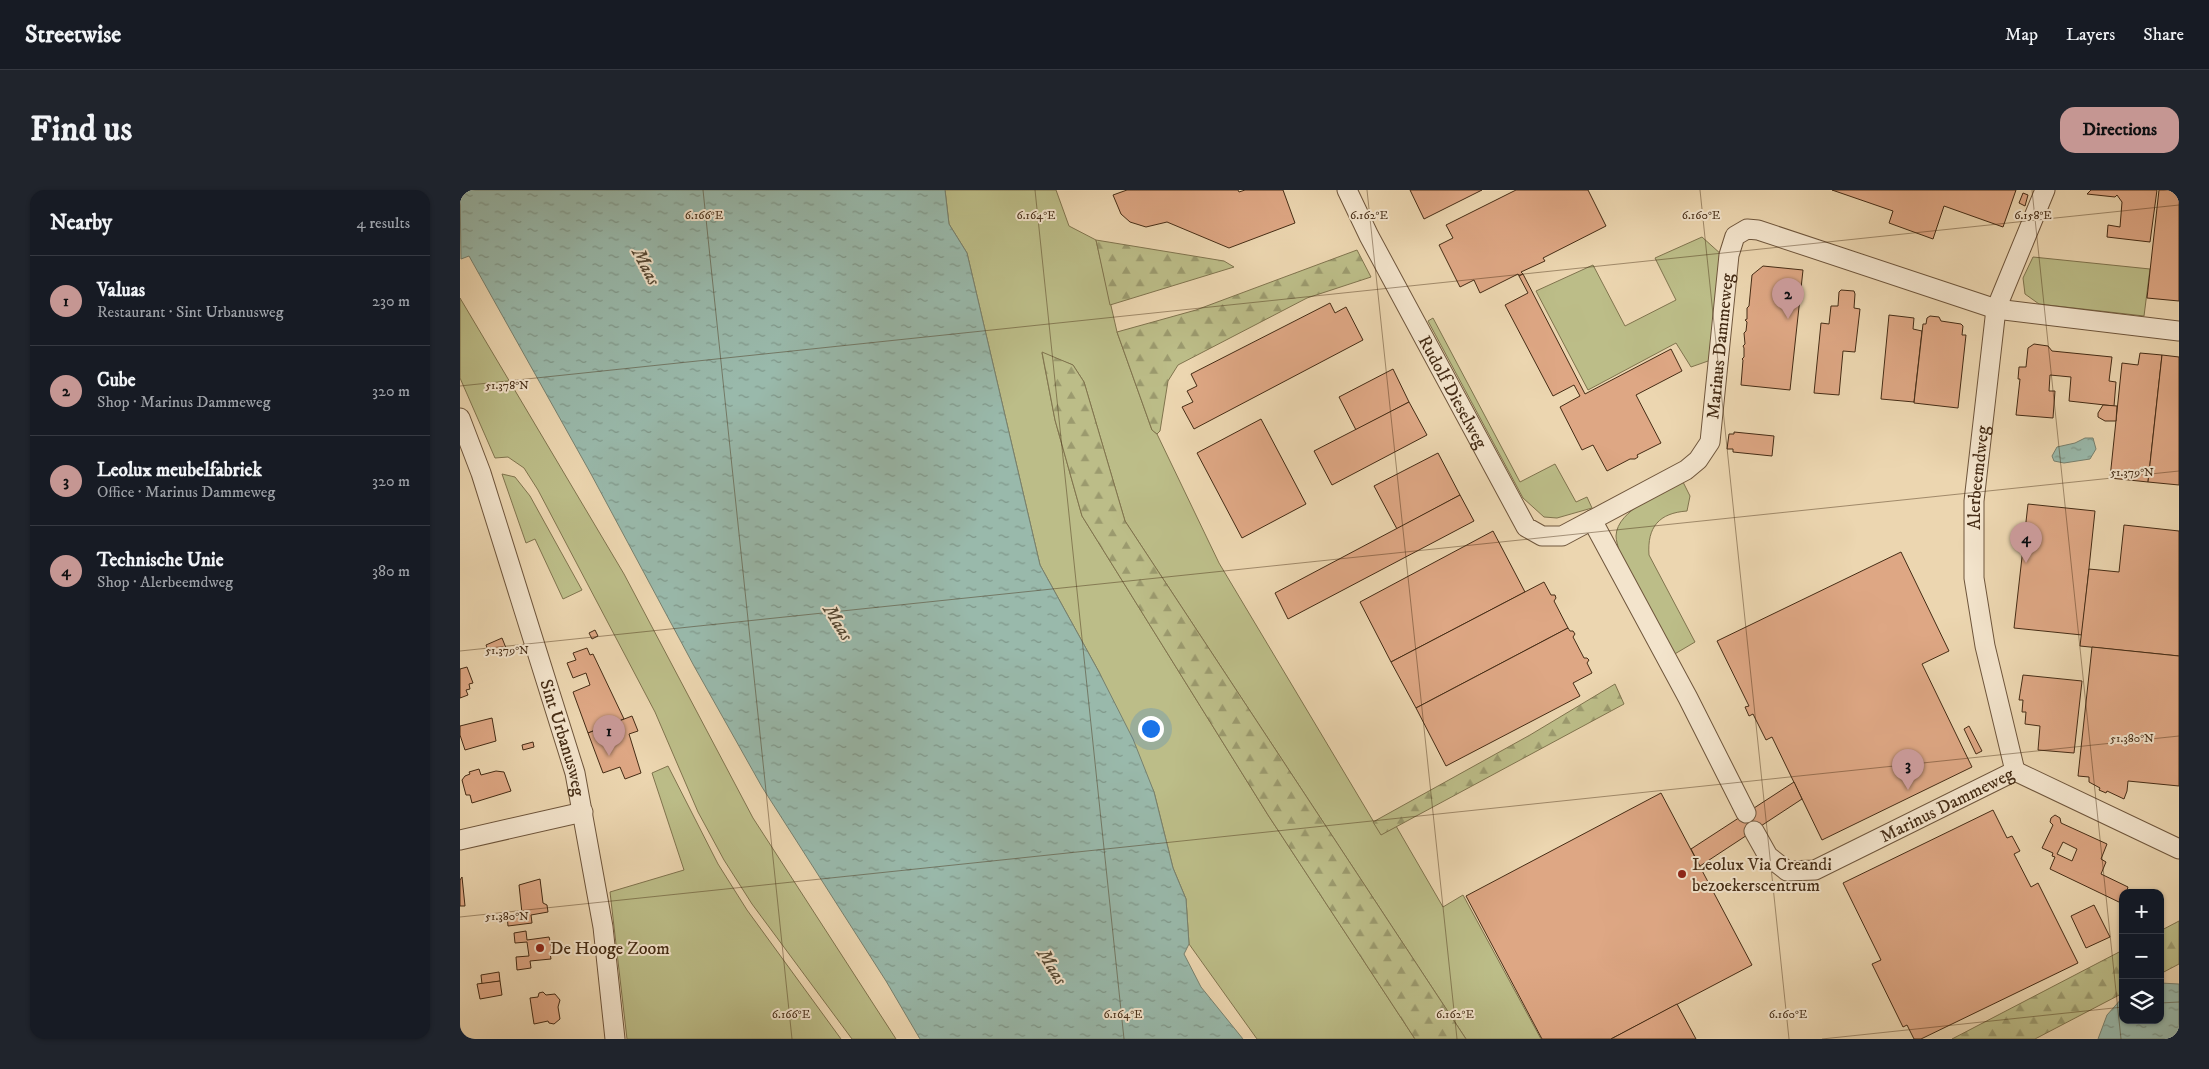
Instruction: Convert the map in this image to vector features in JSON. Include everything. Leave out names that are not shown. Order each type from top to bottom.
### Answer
[{"type":"street","name":"Rudolf Dieselweg","points":[[1348,190],[1370,236],[1526,527],[1542,536],[1562,536],[1592,520]]},
{"type":"street","name":"Alerbeemdweg","points":[[2015,771],[1985,646],[1974,578],[1974,500],[1996,310],[2044,190]]},
{"type":"street","name":"Marinus Dammeweg","points":[[1592,520],[1686,470],[1698,460],[1710,442],[1729,255],[1735,236],[1747,229],[1758,230],[1996,310],[2179,331]]},
{"type":"street","name":"Sint Urbanusweg","points":[[460,418],[482,473],[576,773],[602,919],[615,1039]]},
{"type":"street","points":[[1592,520],[1688,698],[1746,813]]},
{"type":"street","name":"Marinus Dammeweg","points":[[1754,831],[1768,856],[1787,871],[1815,870],[2015,771],[2179,849]]},
{"type":"street","points":[[460,840],[583,812]]},
{"type":"green space","points":[[945,190],[1056,190],[1069,226],[1096,240],[1117,332],[1152,430],[1157,434],[1219,563],[1381,834],[1396,826],[1443,907],[1463,895],[1541,1039],[1466,1039],[1125,521],[1084,382],[1073,365],[1042,353],[1055,420],[1082,516],[1268,815],[1415,1039],[1257,1039],[1189,944],[1186,899],[1173,868],[1154,792],[1099,672],[1040,565],[967,253],[949,224]]},
{"type":"green space","points":[[1702,237],[1722,255],[1711,360],[1691,367],[1676,343],[1588,390],[1536,291],[1593,265],[1625,326],[1676,300],[1655,258]]},
{"type":"green space","points":[[1096,240],[1224,261],[1234,267],[1110,305]]},
{"type":"green space","points":[[1357,250],[1371,277],[1307,298],[1178,365],[1168,381],[1160,431],[1157,434],[1152,430],[1117,332],[1196,310]]},
{"type":"green space","points":[[2033,257],[2150,269],[2144,316],[2039,304],[2025,294],[2023,278]]},
{"type":"green space","points":[[460,298],[624,574],[753,818],[896,1039],[852,1039],[752,904],[724,860],[698,812],[655,712],[538,490],[524,468],[508,457],[495,458],[460,378]]},
{"type":"green space","points":[[1433,318],[1520,482],[1555,464],[1576,502],[1587,497],[1592,508],[1557,518],[1544,517],[1523,498],[1428,321]]},
{"type":"green space","points":[[1042,352],[1073,365],[1084,382],[1125,521],[1466,1039],[1415,1039],[1268,815],[1082,516],[1055,420]]},
{"type":"green space","points":[[502,474],[515,477],[530,496],[582,590],[563,599],[535,539],[526,543]]},
{"type":"green space","points":[[1683,482],[1690,496],[1687,511],[1677,512],[1662,518],[1653,529],[1649,545],[1649,555],[1695,642],[1673,655],[1619,551],[1616,536],[1618,526],[1632,510]]},
{"type":"green space","points":[[1615,684],[1624,704],[1381,835],[1373,822],[1530,735]]},
{"type":"green space","points":[[668,766],[718,864],[747,910],[841,1039],[627,1039],[610,892],[684,870],[652,773]]},
{"type":"green space","points":[[2179,921],[2179,964],[2164,972],[2164,934],[2164,929]]},
{"type":"green space","points":[[2119,952],[2119,995],[2035,1039],[1952,1039]]},
{"type":"water","name":"Maas","points":[[460,190],[945,190],[949,224],[967,253],[1040,565],[1099,672],[1133,739],[1154,792],[1173,868],[1186,899],[1189,944],[1184,954],[1201,987],[1243,1039],[920,1039],[886,981],[762,787],[469,256],[461,259]]},
{"type":"water","points":[[2085,438],[2093,438],[2096,449],[2090,459],[2064,463],[2054,461],[2052,456],[2057,447],[2075,443]]},
{"type":"water","points":[[2164,983],[2179,984],[2179,1039],[2098,1039],[2107,1015],[2119,1002],[2119,1024],[2164,1024]]},
{"type":"building","points":[[1127,190],[1238,190],[1239,192],[1245,190],[1283,190],[1295,223],[1229,248],[1167,222],[1146,227],[1130,222],[1121,214],[1113,195]]},
{"type":"building","points":[[1410,190],[1482,190],[1424,219]]},
{"type":"building","points":[[1516,190],[1588,190],[1606,226],[1543,258],[1545,261],[1521,272],[1523,274],[1519,276],[1518,274],[1480,293],[1474,280],[1460,287],[1439,245],[1453,238],[1446,225]]},
{"type":"building","points":[[1832,190],[2016,190],[2003,227],[1944,206],[1933,239],[1889,223],[1893,211]]},
{"type":"building","points":[[2091,190],[2157,190],[2150,242],[2107,237],[2108,225],[2120,227],[2122,202],[2117,195],[2115,197],[2087,194]]},
{"type":"building","points":[[2159,190],[2179,190],[2179,301],[2147,298]]},
{"type":"building","points":[[2023,193],[2028,195],[2025,206],[2019,203]]},
{"type":"building","points":[[1763,266],[1803,270],[1790,390],[1741,385],[1742,359],[1744,357],[1743,346],[1745,344],[1744,333],[1747,322],[1745,320],[1747,319],[1752,275]]},
{"type":"building","points":[[1523,274],[1585,394],[1671,349],[1682,371],[1636,395],[1661,443],[1637,455],[1638,457],[1635,459],[1630,459],[1607,471],[1593,445],[1582,450],[1560,407],[1580,396],[1574,385],[1553,396],[1505,305],[1528,293],[1519,276]]},
{"type":"building","points":[[1841,290],[1854,291],[1854,308],[1860,309],[1855,352],[1843,351],[1839,395],[1814,393],[1821,323],[1829,324],[1831,306],[1838,306],[1839,292]]},
{"type":"building","points":[[1330,303],[1335,313],[1346,307],[1363,340],[1194,429],[1182,407],[1193,402],[1187,391],[1197,386],[1191,374]]},
{"type":"building","points":[[1889,315],[1914,318],[1913,329],[1922,331],[1914,402],[1881,399]]},
{"type":"building","points":[[1930,316],[1939,317],[1941,321],[1961,324],[1963,326],[1962,335],[1966,335],[1958,408],[1914,403],[1923,324],[1926,324],[1927,318]]},
{"type":"building","points":[[2034,344],[2048,346],[2052,351],[2112,357],[2109,381],[2116,382],[2114,406],[2069,401],[2071,377],[2050,375],[2049,391],[2055,391],[2053,418],[2016,415],[2020,379],[2018,379],[2019,367],[2026,367],[2028,348]]},
{"type":"building","points":[[2140,353],[2162,355],[2148,482],[2110,478],[2122,363],[2138,365]]},
{"type":"building","points":[[2162,355],[2179,357],[2179,485],[2148,482]]},
{"type":"building","points":[[1393,369],[1409,402],[1356,430],[1339,397]]},
{"type":"building","points":[[1409,402],[1427,435],[1332,485],[1314,451]]},
{"type":"building","points":[[2103,405],[2117,406],[2116,421],[2105,421],[2098,417],[2098,413]]},
{"type":"building","points":[[1261,419],[1306,504],[1242,538],[1197,453]]},
{"type":"building","points":[[1734,432],[1774,436],[1772,456],[1733,452],[1733,449],[1727,449],[1729,434],[1734,434]]},
{"type":"building","points":[[1438,453],[1460,495],[1397,529],[1374,486]]},
{"type":"building","points":[[1460,495],[1474,521],[1288,619],[1275,593]]},
{"type":"building","points":[[2028,504],[2095,511],[2082,635],[2014,628]]},
{"type":"building","points":[[2124,525],[2179,531],[2179,656],[2080,646],[2089,569],[2119,572]]},
{"type":"building","points":[[1493,531],[1525,592],[1391,662],[1360,602]]},
{"type":"building","points":[[1901,552],[1949,651],[1922,664],[1972,767],[1822,840],[1772,737],[1766,740],[1753,714],[1749,716],[1745,707],[1749,706],[1717,641]]},
{"type":"building","points":[[1544,582],[1551,595],[1555,595],[1554,601],[1568,628],[1416,708],[1391,662]]},
{"type":"building","points":[[1568,628],[1575,634],[1573,637],[1584,658],[1589,660],[1587,663],[1592,673],[1573,683],[1580,696],[1446,766],[1416,708]]},
{"type":"building","points":[[595,630],[598,636],[592,639],[589,633]]},
{"type":"building","points":[[502,638],[506,648],[490,655],[486,645]]},
{"type":"building","points":[[2092,647],[2179,656],[2179,786],[2128,781],[2124,799],[2107,791],[2106,793],[2099,790],[2100,788],[2089,782],[2089,777],[2078,776]]},
{"type":"building","points":[[587,648],[590,655],[593,654],[624,719],[588,733],[573,692],[590,685],[586,673],[573,678],[567,663],[576,660],[573,653]]},
{"type":"building","points":[[467,667],[473,683],[469,684],[470,689],[466,690],[468,695],[460,698],[460,669]]},
{"type":"building","points":[[2023,675],[2082,681],[2074,753],[2038,750],[2040,726],[2025,724],[2026,712],[2022,712],[2023,700],[2019,700]]},
{"type":"building","points":[[632,716],[638,731],[629,734],[641,773],[625,779],[620,767],[603,773],[588,733]]},
{"type":"building","points":[[492,718],[496,741],[465,750],[460,735],[460,726]]},
{"type":"building","points":[[1969,726],[1982,751],[1976,754],[1964,729]]},
{"type":"building","points":[[533,742],[534,747],[523,750],[522,745]]},
{"type":"building","points":[[479,769],[481,775],[496,771],[504,772],[511,791],[472,803],[470,795],[466,795],[462,780],[470,774],[469,772]]},
{"type":"building","points":[[1794,782],[1802,799],[1700,866],[1691,849]]},
{"type":"building","points":[[1661,793],[1752,965],[1611,1039],[1542,1039],[1466,896]]},
{"type":"building","points":[[1993,810],[2007,838],[2012,836],[2020,851],[2014,854],[2031,887],[2038,883],[2078,963],[1921,1039],[1914,1039],[1907,1025],[1903,1027],[1872,964],[1881,960],[1843,883]]},
{"type":"building","points":[[2055,815],[2060,818],[2061,823],[2107,844],[2101,859],[2106,862],[2101,874],[2128,887],[2127,889],[2119,889],[2119,902],[2050,869],[2055,857],[2052,856],[2053,853],[2042,848],[2053,825],[2050,822],[2051,818]],"holes":[[[2063,842],[2077,849],[2072,861],[2057,854]]]},
{"type":"building","points":[[462,877],[465,906],[460,906],[460,880]]},
{"type":"building","points":[[540,879],[543,903],[547,905],[548,912],[531,915],[532,923],[508,926],[507,915],[522,913],[519,885]]},
{"type":"building","points":[[2094,905],[2110,937],[2086,948],[2071,916]]},
{"type":"building","name":"De Hooge Zoom","points":[[526,931],[527,940],[549,937],[553,953],[550,953],[551,959],[530,961],[531,968],[517,970],[516,957],[529,956],[527,942],[515,943],[514,933]]},
{"type":"building","points":[[499,972],[500,981],[482,984],[481,975]]},
{"type":"building","points":[[500,981],[502,995],[480,999],[477,984]]},
{"type":"building","points":[[543,992],[546,995],[555,994],[560,1000],[558,1007],[560,1019],[554,1024],[548,1021],[534,1024],[530,998],[538,997],[539,993]]},
{"type":"building","points":[[1677,1004],[1696,1039],[1611,1039]]},
{"type":"place","name":"Cube","points":[[1788,319]]},
{"type":"place","name":"Technische Unie","points":[[2026,563]]},
{"type":"place","name":"Valuas","points":[[609,756]]},
{"type":"place","name":"Leolux meubelfabriek","points":[[1908,790]]},
{"type":"place","name":"Leolux Via Creandi bezoekerscentrum","points":[[1682,874]]},
{"type":"place","name":"De Hooge Zoom","points":[[540,948]]}]
